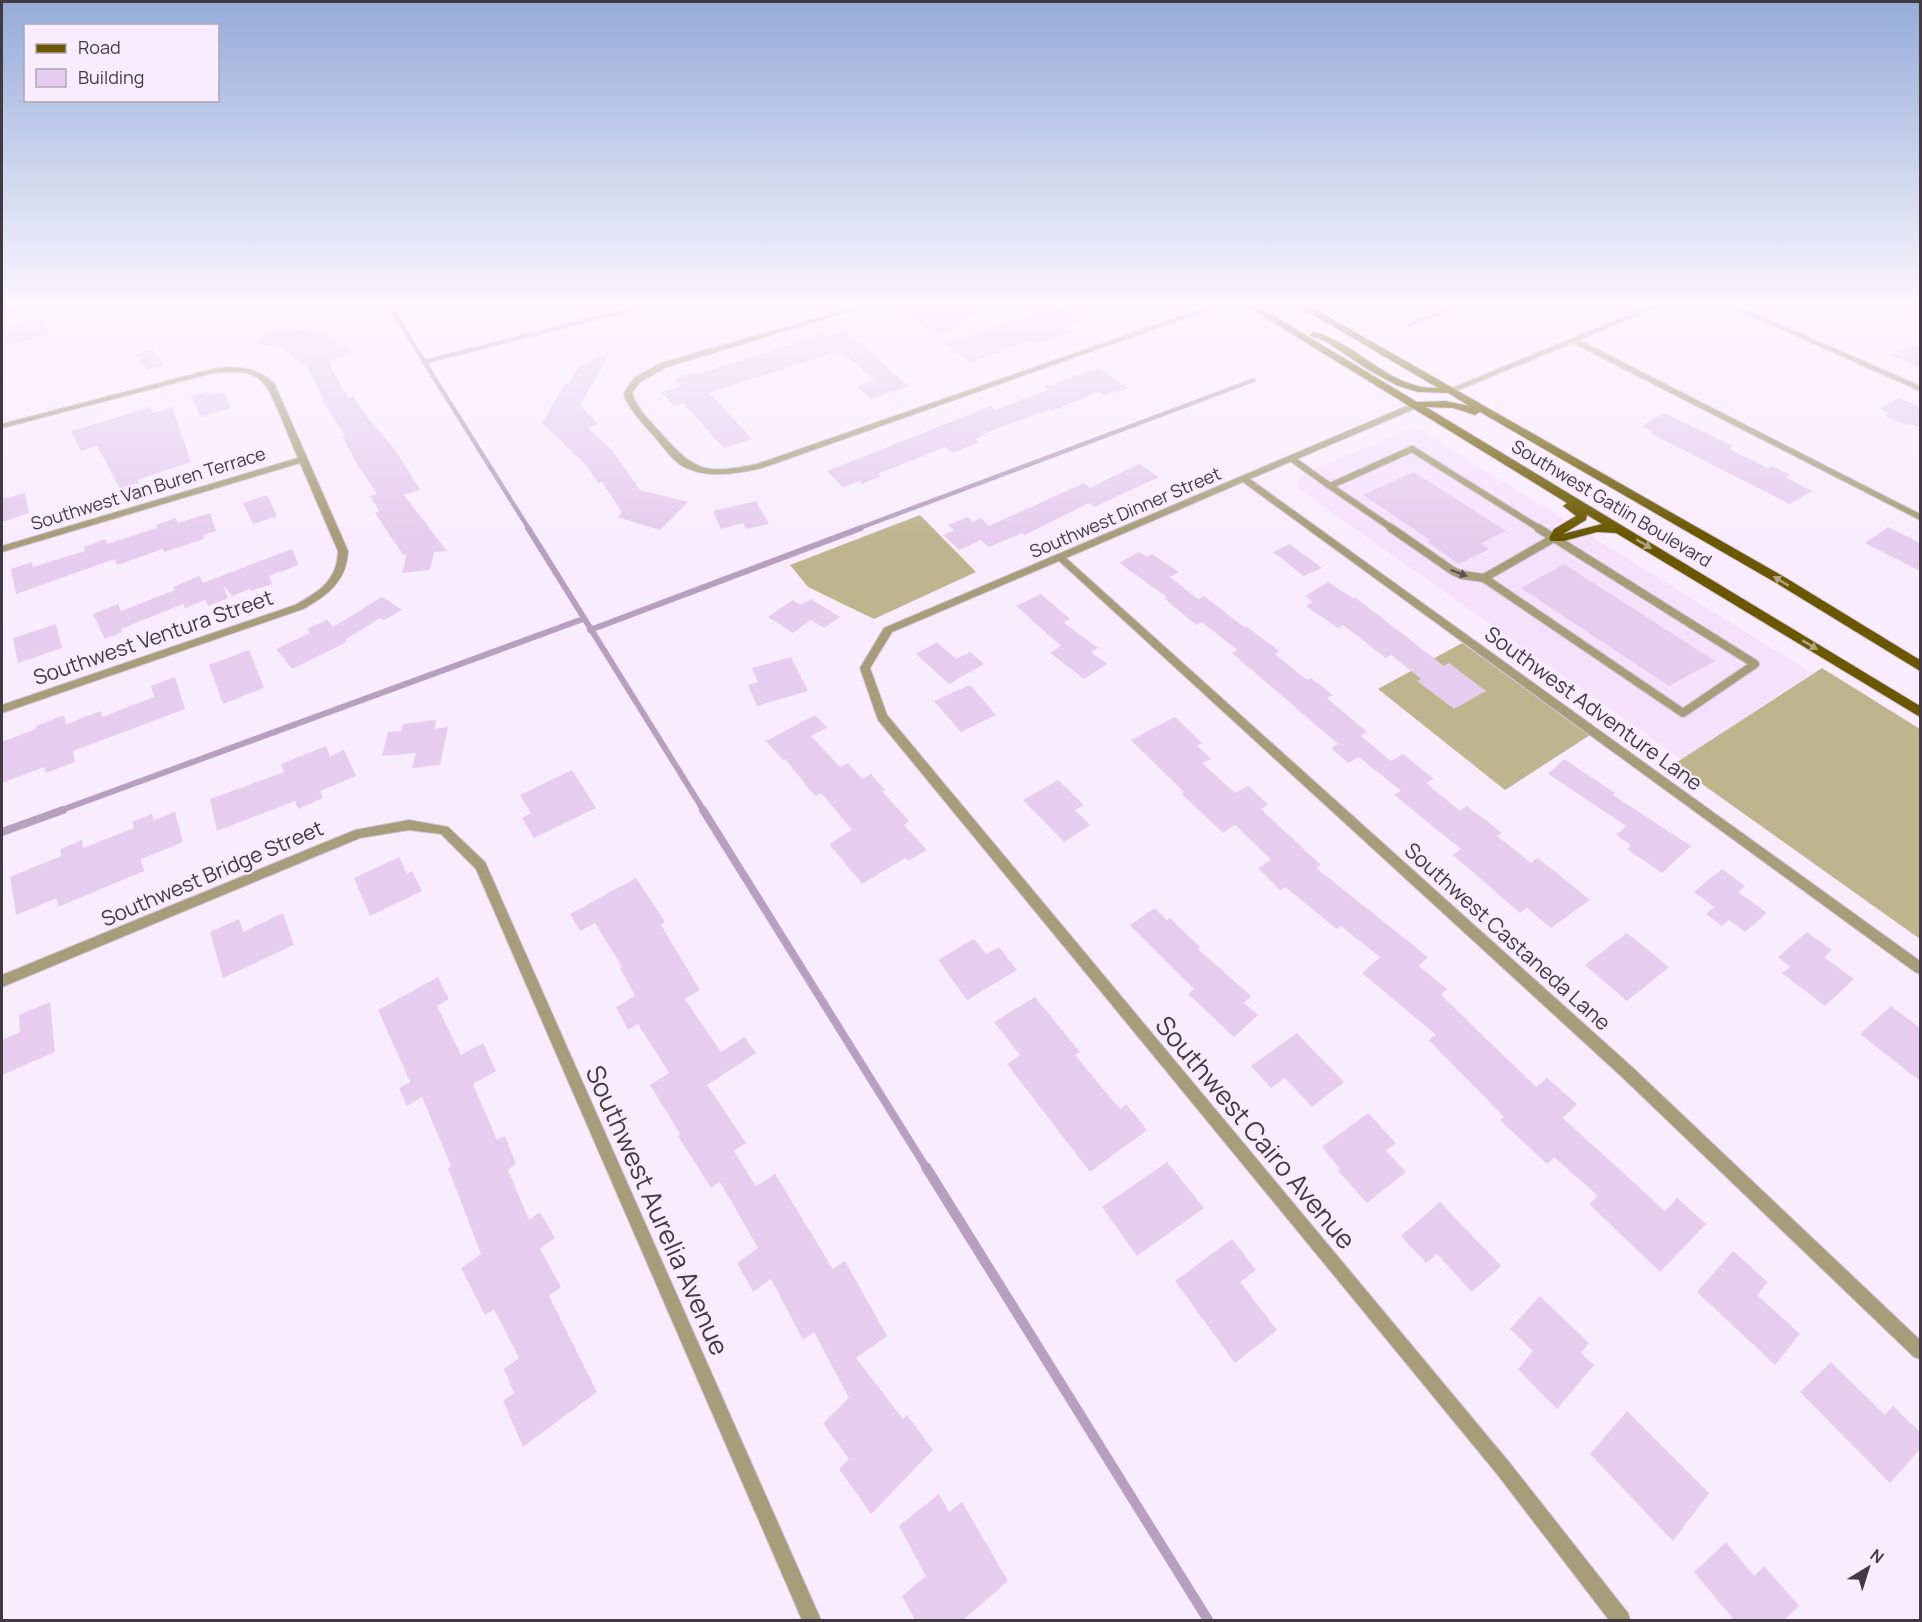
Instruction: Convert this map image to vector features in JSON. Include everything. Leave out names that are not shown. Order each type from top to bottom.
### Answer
[{"type":"main road","name":"Southwest Gatlin Boulevard","points":[[1379,383],[1920,712]]},
{"type":"main road","points":[[1402,383],[1427,392],[1451,390]]},
{"type":"main road","name":"Southwest Gatlin Boulevard","points":[[1438,383],[1782,581],[1920,666]]},
{"type":"main road","points":[[1416,405],[1445,404],[1468,408],[1565,464],[1600,476]]},
{"type":"main road","points":[[1455,429],[1480,451],[1581,513],[1579,519],[1558,532],[1555,538],[1571,538],[1597,527],[1620,530]]},
{"type":"street","points":[[2,426],[168,383]]},
{"type":"street","points":[[269,383],[303,459]]},
{"type":"street","points":[[635,383],[628,393],[629,399],[649,425],[686,464],[710,470],[740,470],[770,462],[997,383]]},
{"type":"street","points":[[1451,390],[1469,383]]},
{"type":"street","points":[[1657,383],[1920,517]]},
{"type":"street","points":[[1906,383],[1920,389]]},
{"type":"street","name":"Southwest Dinner Street","points":[[865,668],[888,630],[1416,405]]},
{"type":"street","name":"Southwest Van Buren Terrace","points":[[2,549],[303,459]]},
{"type":"street","name":"Southwest Ventura Street","points":[[2,709],[264,620],[316,598],[334,582],[344,561],[343,552],[303,459]]},
{"type":"street","name":"Southwest Adventure Lane","points":[[1244,479],[1920,968]]},
{"type":"street","name":"Southwest Castaneda Lane","points":[[1061,558],[1627,1072],[1920,1351]]},
{"type":"street","name":"Southwest Cairo Avenue","points":[[865,668],[882,717],[1503,1468],[1621,1620]]},
{"type":"street","name":"Southwest Bridge Street","points":[[2,981],[359,833],[409,825],[444,830]]},
{"type":"street","name":"Southwest Aurelia Avenue","points":[[444,830],[481,867],[812,1620]]},
{"type":"lane","points":[[1292,459],[1330,486],[1436,560],[1462,575],[1484,578],[1683,713],[1755,664],[1412,449],[1330,486]]},
{"type":"lane","points":[[1484,578],[1555,538]]},
{"type":"shaded area","points":[[1415,427],[1812,673],[1681,759],[1299,489],[1298,476]]},
{"type":"shaded area","points":[[920,515],[976,572],[874,619],[808,587],[790,565]]},
{"type":"shaded area","points":[[1462,643],[1590,735],[1505,790],[1378,689]]},
{"type":"shaded area","points":[[1822,668],[1920,729],[1920,939],[1674,764]]},
{"type":"building","points":[[315,383],[339,383],[348,398],[353,396],[367,417],[396,451],[420,490],[404,495],[447,551],[434,552],[430,570],[402,573],[407,554],[403,555],[375,513],[379,511],[370,496],[377,494],[355,461],[343,437],[345,436],[322,400],[324,399]]},
{"type":"building","points":[[593,383],[580,405],[598,424],[588,428],[611,449],[640,490],[688,502],[660,530],[617,517],[622,512],[602,482],[598,483],[586,465],[542,423],[565,384]]},
{"type":"building","points":[[678,383],[741,383],[709,393],[752,439],[724,448],[683,403],[674,406],[661,392],[681,386]]},
{"type":"building","points":[[868,383],[905,383],[909,386],[871,399],[857,387]]},
{"type":"building","points":[[1056,383],[1120,383],[1128,388],[1105,396],[1099,392],[1052,411],[1050,409],[983,434],[985,435],[975,439],[979,442],[953,453],[945,447],[878,474],[881,476],[862,484],[860,481],[843,487],[827,471],[991,406],[995,410],[1048,390],[1044,387]]},
{"type":"building","points":[[224,391],[231,408],[200,417],[191,396],[208,392],[210,395]]},
{"type":"building","points":[[1899,398],[1920,407],[1920,428],[1885,416],[1889,413],[1880,409]]},
{"type":"building","points":[[151,407],[153,413],[172,407],[191,462],[137,480],[139,483],[120,488],[97,446],[81,451],[71,431]]},
{"type":"building","points":[[1664,413],[1733,446],[1729,449],[1768,468],[1772,466],[1790,475],[1785,477],[1812,491],[1790,504],[1650,433],[1653,432],[1642,426]]},
{"type":"building","points":[[1139,464],[1159,477],[1094,507],[1089,503],[1025,535],[1022,533],[989,547],[981,540],[959,550],[943,535],[954,530],[948,525],[968,517],[973,522],[981,518],[989,526],[1084,483],[1090,488]]},
{"type":"building","points":[[1414,472],[1506,531],[1481,543],[1489,549],[1459,564],[1427,542],[1430,540],[1363,495]]},
{"type":"building","points":[[25,493],[29,513],[2,522],[2,499]]},
{"type":"building","points":[[267,495],[277,516],[253,524],[243,503]]},
{"type":"building","points":[[756,501],[769,524],[746,529],[743,523],[721,529],[713,511]]},
{"type":"building","points":[[210,513],[216,531],[203,535],[204,539],[164,552],[163,549],[117,565],[115,559],[16,594],[11,569],[32,562],[33,567],[85,551],[84,547],[106,539],[107,544],[157,528],[156,525],[176,518],[178,523]]},
{"type":"building","points":[[1888,527],[1920,543],[1920,571],[1865,543]]},
{"type":"building","points":[[1290,544],[1322,568],[1304,576],[1273,552]]},
{"type":"building","points":[[292,549],[299,565],[269,576],[272,584],[232,596],[223,585],[228,598],[208,606],[205,600],[185,608],[183,604],[121,629],[122,632],[105,639],[93,614],[118,604],[121,611],[175,590],[173,587],[199,576],[203,583]]},
{"type":"building","points":[[1139,552],[1147,557],[1152,554],[1179,572],[1170,577],[1198,599],[1204,596],[1244,627],[1246,626],[1279,651],[1275,654],[1307,680],[1311,678],[1333,695],[1327,698],[1367,732],[1361,736],[1391,761],[1403,754],[1434,779],[1426,783],[1460,811],[1467,806],[1502,833],[1497,836],[1531,863],[1538,858],[1590,900],[1551,928],[1527,908],[1520,913],[1453,855],[1461,849],[1394,795],[1401,791],[1359,757],[1348,763],[1331,748],[1338,744],[1232,653],[1237,650],[1202,622],[1196,625],[1164,598],[1167,597],[1119,563]]},
{"type":"building","points":[[1564,564],[1715,661],[1669,686],[1521,588]]},
{"type":"building","points":[[1328,582],[1354,599],[1356,598],[1444,666],[1449,663],[1486,691],[1454,709],[1417,681],[1421,679],[1391,655],[1386,658],[1343,625],[1338,628],[1306,606],[1313,602],[1305,596]]},
{"type":"building","points":[[1041,594],[1070,619],[1063,622],[1098,648],[1091,652],[1107,664],[1084,679],[1050,653],[1061,646],[1016,606]]},
{"type":"building","points":[[382,597],[402,610],[384,620],[380,618],[345,640],[347,642],[292,669],[276,649],[310,633],[307,629],[327,620],[333,627]]},
{"type":"building","points":[[811,599],[840,617],[824,628],[811,620],[793,633],[768,617],[793,600],[801,605]]},
{"type":"building","points":[[56,624],[62,648],[18,663],[13,638]]},
{"type":"building","points":[[937,642],[956,659],[970,652],[984,664],[949,684],[916,654]]},
{"type":"building","points":[[249,650],[264,688],[223,704],[209,665]]},
{"type":"building","points":[[791,657],[808,691],[757,706],[748,685],[758,682],[752,668]]},
{"type":"building","points":[[175,677],[185,709],[73,751],[75,762],[46,773],[44,767],[2,783],[2,742],[64,715],[66,724],[101,711],[102,717],[154,697],[151,686]]},
{"type":"building","points":[[970,685],[996,715],[961,732],[934,701]]},
{"type":"building","points":[[815,715],[827,728],[811,736],[840,767],[848,763],[862,779],[871,774],[885,790],[882,791],[909,821],[904,825],[927,850],[908,861],[905,858],[862,884],[829,844],[852,830],[821,793],[815,796],[785,759],[783,760],[766,741]]},
{"type":"building","points":[[1175,717],[1202,743],[1197,746],[1211,759],[1202,763],[1235,793],[1248,786],[1268,804],[1261,809],[1321,865],[1316,868],[1428,957],[1419,966],[1447,989],[1441,995],[1536,1087],[1547,1078],[1577,1104],[1563,1118],[1665,1211],[1677,1198],[1706,1224],[1660,1272],[1589,1204],[1598,1196],[1554,1157],[1547,1164],[1500,1120],[1504,1117],[1429,1040],[1436,1035],[1362,973],[1380,957],[1341,926],[1337,929],[1285,887],[1280,890],[1258,868],[1271,860],[1235,825],[1223,833],[1131,740]]},
{"type":"building","points":[[436,720],[435,729],[448,727],[440,765],[412,768],[416,753],[382,756],[388,732],[401,731],[403,724]]},
{"type":"building","points":[[326,746],[330,756],[344,750],[356,776],[320,791],[323,798],[298,809],[295,801],[217,831],[210,799],[284,772],[281,764]]},
{"type":"building","points":[[1564,759],[1615,793],[1613,795],[1691,846],[1662,873],[1627,849],[1631,845],[1616,835],[1626,826],[1548,774]]},
{"type":"building","points":[[572,770],[596,808],[534,838],[522,818],[531,813],[520,795]]},
{"type":"building","points":[[1058,780],[1084,805],[1075,810],[1090,825],[1064,842],[1023,800]]},
{"type":"building","points":[[175,812],[183,842],[141,859],[144,871],[58,907],[57,898],[16,915],[10,877],[61,856],[60,849],[82,840],[83,848],[134,828],[132,822],[152,814],[154,820]]},
{"type":"building","points":[[399,857],[407,874],[412,871],[422,891],[370,916],[354,878]]},
{"type":"building","points":[[1722,869],[1745,886],[1738,892],[1767,913],[1745,932],[1729,920],[1722,926],[1706,914],[1714,907],[1694,892]]},
{"type":"building","points":[[636,878],[665,922],[661,925],[700,990],[685,999],[721,1052],[744,1037],[756,1053],[707,1085],[746,1143],[734,1151],[756,1186],[775,1174],[833,1269],[845,1261],[887,1336],[856,1358],[903,1419],[907,1415],[933,1450],[871,1514],[839,1469],[849,1459],[823,1423],[849,1398],[814,1332],[803,1340],[771,1279],[753,1292],[737,1263],[758,1248],[720,1182],[711,1188],[678,1136],[680,1134],[650,1085],[669,1073],[638,1024],[628,1030],[616,1007],[635,996],[620,968],[622,967],[595,923],[580,931],[570,914]]},
{"type":"building","points":[[1155,908],[1167,920],[1170,918],[1200,947],[1198,949],[1251,996],[1244,1003],[1258,1015],[1234,1037],[1188,994],[1194,989],[1130,925]]},
{"type":"building","points":[[283,913],[294,945],[223,978],[210,932],[239,919],[243,932]]},
{"type":"building","points":[[1807,932],[1832,950],[1824,957],[1854,979],[1825,1006],[1782,973],[1790,967],[1778,957]]},
{"type":"building","points":[[1627,933],[1669,967],[1627,1001],[1585,965]]},
{"type":"building","points":[[974,939],[986,954],[999,947],[1017,970],[967,1000],[938,960]]},
{"type":"building","points":[[438,977],[449,999],[437,1006],[461,1055],[483,1043],[496,1071],[473,1084],[497,1140],[505,1136],[516,1164],[508,1170],[529,1220],[540,1212],[555,1238],[540,1249],[561,1287],[549,1296],[597,1392],[523,1447],[503,1401],[514,1393],[504,1369],[519,1358],[494,1309],[485,1315],[461,1268],[481,1254],[448,1168],[451,1166],[422,1097],[407,1106],[399,1088],[410,1082],[378,1010]]},
{"type":"building","points":[[1035,997],[1080,1052],[1075,1055],[1120,1109],[1126,1104],[1147,1130],[1090,1172],[1007,1064],[1020,1055],[994,1022]]},
{"type":"building","points":[[50,1002],[55,1052],[2,1075],[2,1040],[20,1032],[19,1015]]},
{"type":"building","points":[[1891,1006],[1920,1028],[1920,1081],[1860,1034]]},
{"type":"building","points":[[1297,1033],[1344,1082],[1312,1107],[1285,1078],[1271,1088],[1251,1066]]},
{"type":"building","points":[[1368,1113],[1396,1143],[1386,1151],[1406,1172],[1367,1203],[1338,1171],[1340,1169],[1322,1147]]},
{"type":"building","points":[[1167,1162],[1204,1208],[1137,1256],[1102,1207]]},
{"type":"building","points":[[1440,1202],[1501,1266],[1472,1292],[1437,1254],[1426,1263],[1401,1236]]},
{"type":"building","points":[[1232,1239],[1256,1270],[1240,1282],[1277,1330],[1235,1363],[1175,1281]]},
{"type":"building","points":[[1733,1251],[1768,1282],[1757,1295],[1800,1334],[1775,1365],[1697,1292]]},
{"type":"building","points":[[1540,1296],[1589,1343],[1581,1353],[1594,1365],[1557,1409],[1518,1369],[1533,1351],[1510,1329]]},
{"type":"building","points":[[1831,1362],[1885,1415],[1893,1406],[1920,1432],[1920,1449],[1890,1483],[1800,1392]]},
{"type":"building","points":[[1627,1411],[1709,1493],[1673,1541],[1590,1454]]},
{"type":"building","points":[[939,1494],[949,1512],[962,1502],[1008,1581],[963,1620],[915,1620],[902,1596],[926,1576],[899,1526]]},
{"type":"building","points":[[1726,1542],[1754,1576],[1764,1566],[1799,1606],[1784,1620],[1734,1620],[1694,1572]]},
{"type":"waterway","points":[[437,383],[529,529]]},
{"type":"waterway","points":[[857,529],[1247,383]]},
{"type":"waterway","points":[[528,528],[591,630]]},
{"type":"waterway","points":[[591,630],[861,528]]},
{"type":"waterway","points":[[59,811],[583,619]]},
{"type":"waterway","points":[[591,630],[704,811]]},
{"type":"waterway","points":[[2,832],[63,810]]},
{"type":"waterway","points":[[703,810],[927,1169]]},
{"type":"waterway","points":[[926,1167],[1208,1620]]}]
